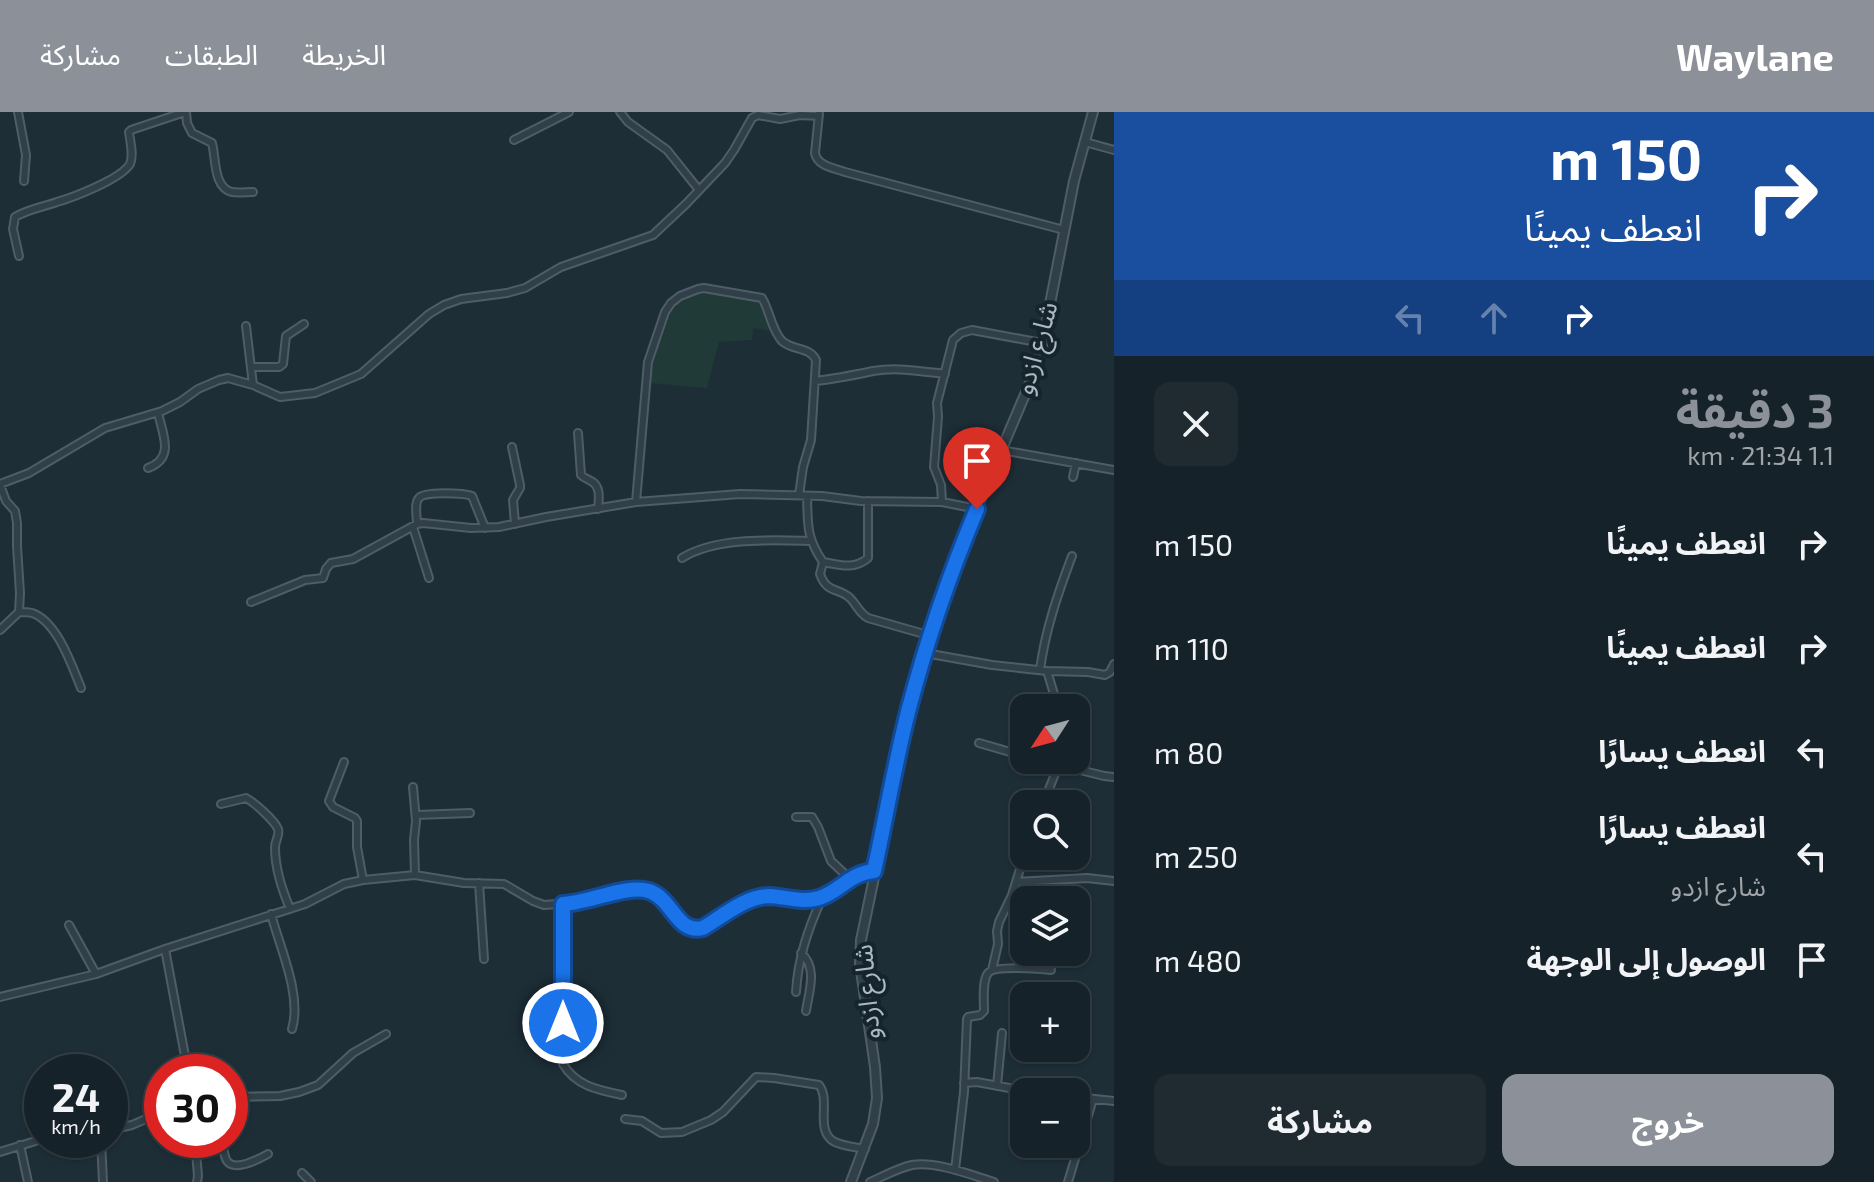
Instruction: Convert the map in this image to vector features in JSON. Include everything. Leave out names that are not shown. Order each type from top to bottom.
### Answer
[{"type":"street","points":[[18,112],[26,155],[24,181]]},
{"type":"street","points":[[19,256],[13,229],[15,217],[109,181],[129,166],[131,130],[186,112],[192,133],[212,143],[222,186],[231,192],[253,192]]},
{"type":"street","points":[[514,140],[569,112]]},
{"type":"street","points":[[620,112],[628,122],[667,150],[699,190]]},
{"type":"street","name":"شارع ازدو","points":[[851,1182],[873,1124],[877,1098],[860,964],[861,940],[909,710],[964,538],[1032,378],[1042,343],[1074,181],[1093,112]]},
{"type":"street","points":[[0,630],[19,612],[20,593],[15,511],[6,501],[0,484],[29,473],[105,428],[158,413],[219,380],[228,378],[280,397],[315,393],[361,374],[429,314],[444,305],[525,288],[561,267],[653,235],[734,150],[752,118],[758,115],[780,119],[819,114],[815,158],[845,172],[1064,230]]},
{"type":"street","points":[[1085,142],[1114,150]]},
{"type":"street","points":[[636,502],[648,362],[665,312],[680,296],[704,288],[762,298],[780,339],[814,354],[816,360],[811,440],[803,467],[803,496],[810,541],[823,562],[820,574],[827,588],[848,597],[868,618],[931,636]]},
{"type":"street","points":[[251,367],[279,367],[283,364],[286,336],[304,324]]},
{"type":"street","points":[[246,326],[253,385]]},
{"type":"street","points":[[942,502],[941,485],[933,458],[937,403],[953,340],[966,330],[1042,343]]},
{"type":"street","points":[[815,381],[875,371],[911,370],[945,374]]},
{"type":"street","points":[[148,468],[157,465],[165,453],[158,413]]},
{"type":"street","points":[[578,433],[581,475],[598,487],[598,509]]},
{"type":"street","points":[[512,447],[520,485],[512,504],[515,524]]},
{"type":"street","points":[[1001,450],[1114,470]]},
{"type":"street","points":[[1073,477],[1076,463]]},
{"type":"street","points":[[429,578],[415,526],[419,497],[425,494],[468,494],[472,496],[485,528]]},
{"type":"street","points":[[251,602],[305,580],[319,580],[331,563],[353,559],[415,526],[499,527],[636,502],[740,494],[942,502],[977,509]]},
{"type":"street","points":[[823,562],[857,565],[868,558],[868,501]]},
{"type":"street","points":[[682,558],[695,550],[714,546],[765,540],[810,541]]},
{"type":"street","points":[[1054,694],[1044,671],[1043,646],[1072,556]]},
{"type":"street","points":[[19,612],[33,613],[55,633],[81,688]]},
{"type":"street","points":[[925,653],[992,665],[1105,675],[1114,664]]},
{"type":"street","points":[[979,743],[1010,752]]},
{"type":"street","points":[[344,762],[329,801],[333,807],[357,821],[357,847],[363,880]]},
{"type":"street","points":[[1090,773],[1114,777]]},
{"type":"street","points":[[413,787],[415,875]]},
{"type":"street","points":[[221,804],[246,798],[256,804],[277,827],[276,863],[290,909]]},
{"type":"street","points":[[416,815],[470,813]]},
{"type":"street","points":[[796,817],[812,817],[831,861],[850,879]]},
{"type":"street","points":[[961,1182],[958,1171],[967,1019],[984,1011],[985,980],[992,970],[999,922],[1020,870]]},
{"type":"street","points":[[0,997],[96,974],[305,904],[344,884],[363,880],[415,875],[464,883],[504,884],[538,904],[584,902],[635,888],[658,895],[681,922],[695,930],[749,900],[767,896],[807,900],[822,898],[850,879],[874,871]]},
{"type":"street","points":[[1016,882],[1087,878],[1114,881]]},
{"type":"street","points":[[479,883],[484,959]]},
{"type":"street","points":[[796,992],[807,931],[822,898]]},
{"type":"street","points":[[563,904],[563,1064],[571,1076],[583,1084],[622,1095]]},
{"type":"street","points":[[271,914],[295,1002],[292,1029]]},
{"type":"street","points":[[69,925],[96,974]]},
{"type":"street","points":[[165,949],[185,1054]]},
{"type":"street","points":[[801,953],[809,960],[812,975],[806,1011]]},
{"type":"street","points":[[992,970],[1051,970]]},
{"type":"street","points":[[997,1086],[1002,1033]]},
{"type":"street","points":[[248,1097],[280,1096],[318,1085],[353,1053],[386,1034]]},
{"type":"street","points":[[625,1119],[642,1121],[661,1133],[682,1132],[723,1112],[756,1077],[815,1083],[823,1089],[827,1135],[833,1141],[865,1149]]},
{"type":"street","points":[[964,1083],[977,1082],[1010,1088]]},
{"type":"street","points":[[1090,1099],[1114,1101]]},
{"type":"street","points":[[1068,1182],[1093,1099]]},
{"type":"street","points":[[0,1152],[24,1144]]},
{"type":"street","points":[[20,1145],[28,1182]]},
{"type":"street","points":[[226,1158],[235,1165],[268,1154]]},
{"type":"street","points":[[102,1158],[103,1182]]},
{"type":"street","points":[[196,1158],[197,1182]]},
{"type":"street","points":[[870,1182],[920,1164],[994,1182]]},
{"type":"street","points":[[302,1173],[311,1182]]},
{"type":"green space","points":[[700,291],[762,302],[772,331],[753,328],[752,340],[719,342],[707,388],[650,383],[667,313],[682,299]]},
{"type":"route","points":[[563,1023],[563,904],[584,902],[635,888],[658,895],[681,922],[695,930],[749,900],[767,896],[807,900],[822,898],[853,877],[874,871],[909,710],[932,630],[977,509]]}]
